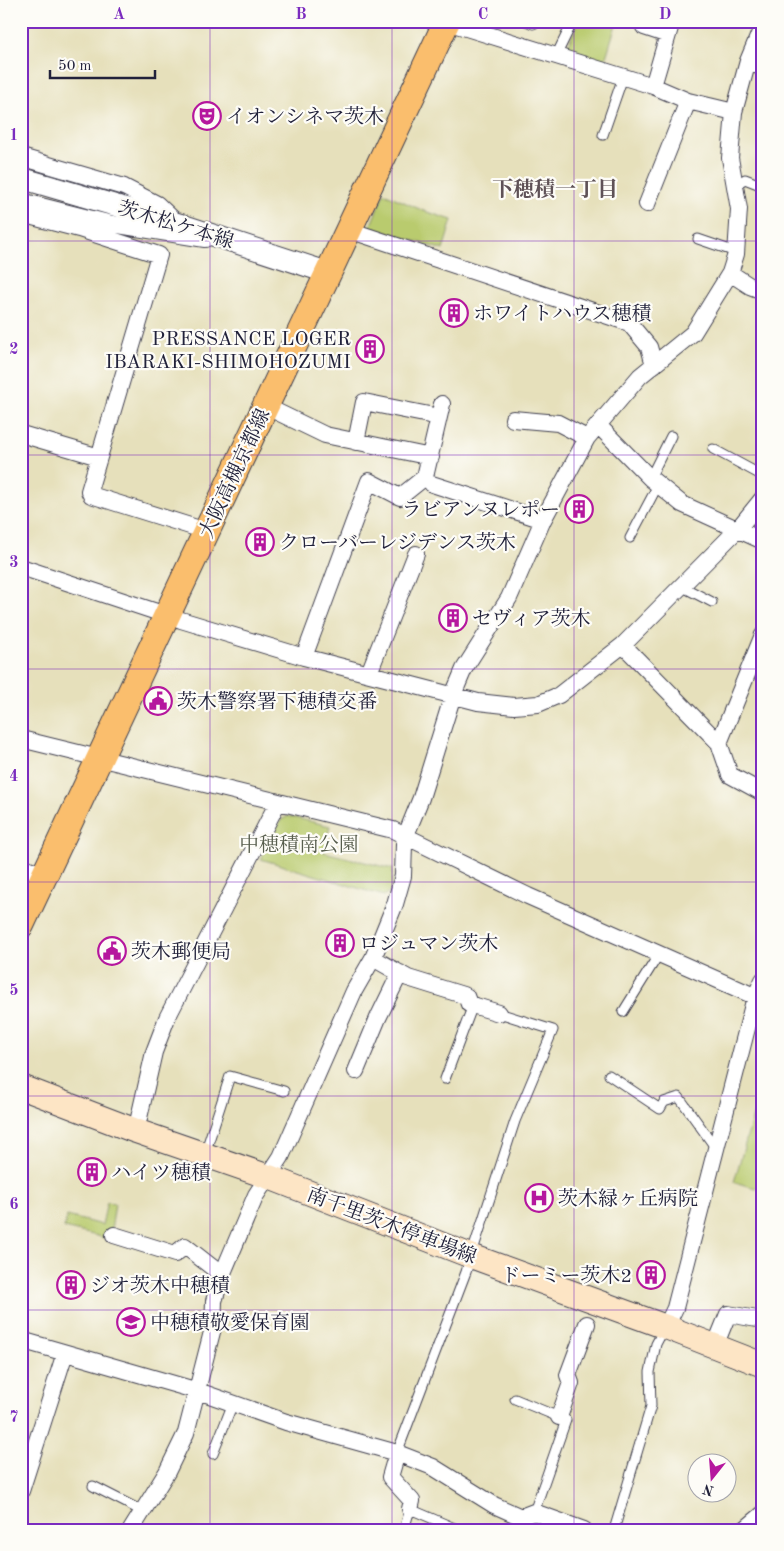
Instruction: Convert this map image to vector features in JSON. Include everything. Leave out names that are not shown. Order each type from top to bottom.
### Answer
[{"type":"main road","name":"大阪高槻京都線","points":[[21,924],[33,871],[99,759],[447,21]]},
{"type":"main road","name":"南千里茨木停車場線","points":[[21,1087],[136,1131],[269,1177],[471,1256],[666,1327],[763,1365]]},
{"type":"street","points":[[447,21],[653,86],[688,101],[734,112]]},
{"type":"street","points":[[131,1530],[166,1472],[186,1433],[213,1328],[214,1301],[222,1275],[256,1195],[281,1157],[354,991],[373,958],[395,904],[403,876],[406,835],[421,798],[453,695],[464,669],[508,598],[543,520],[587,438],[640,376],[693,333],[730,273],[736,252],[739,209],[730,158],[734,112],[756,64],[763,25]]},
{"type":"street","points":[[644,27],[670,28],[653,86]]},
{"type":"street","points":[[647,204],[688,101]]},
{"type":"street","points":[[21,157],[124,187],[157,204],[178,224]]},
{"type":"street","name":"茨木松ケ本線","points":[[21,178],[230,240],[329,273]]},
{"type":"street","points":[[21,201],[148,231],[195,238],[230,240]]},
{"type":"street","points":[[21,214],[79,229],[159,255],[89,491],[91,495],[206,531]]},
{"type":"street","points":[[349,230],[630,323],[649,347],[654,365]]},
{"type":"street","points":[[730,273],[750,286],[763,291]]},
{"type":"street","points":[[304,657],[369,481],[400,497],[425,477],[440,410],[364,402],[356,442]]},
{"type":"street","points":[[265,406],[325,435],[430,457]]},
{"type":"street","points":[[513,419],[558,424],[587,438]]},
{"type":"street","points":[[598,425],[654,482],[682,504],[763,541]]},
{"type":"street","points":[[21,434],[99,458]]},
{"type":"street","points":[[432,484],[543,520]]},
{"type":"street","points":[[21,567],[304,657],[478,702],[514,706],[538,704],[559,695],[623,645],[737,530],[763,498]]},
{"type":"street","points":[[369,673],[416,554]]},
{"type":"street","points":[[719,742],[763,635]]},
{"type":"street","points":[[623,645],[719,742],[730,775],[763,792]]},
{"type":"street","points":[[21,739],[406,835],[528,896],[759,998]]},
{"type":"street","points":[[136,1131],[154,1052],[167,1018],[278,802]]},
{"type":"street","points":[[373,958],[400,973],[466,996],[468,1004],[499,1013]]},
{"type":"street","points":[[356,1072],[378,1018],[400,973]]},
{"type":"street","points":[[666,1327],[675,1308],[715,1147],[763,980]]},
{"type":"street","points":[[114,1235],[175,1254],[185,1246],[222,1275]]},
{"type":"street","points":[[715,1346],[728,1314],[763,1320]]},
{"type":"street","points":[[559,1417],[571,1382],[568,1375],[586,1324]]},
{"type":"street","points":[[21,1340],[198,1391],[286,1422],[397,1453],[433,1467],[494,1505],[521,1517],[584,1530]]},
{"type":"street","points":[[21,1491],[65,1353]]},
{"type":"street","points":[[397,1453],[390,1477],[412,1501],[410,1509]]},
{"type":"street","points":[[744,1530],[763,1514]]},
{"type":"lane","points":[[526,21],[534,24],[540,21]]},
{"type":"lane","points":[[556,56],[573,21]]},
{"type":"lane","points":[[603,135],[623,77]]},
{"type":"lane","points":[[735,185],[745,179],[763,186]]},
{"type":"lane","points":[[698,239],[736,252]]},
{"type":"lane","points":[[630,538],[671,436]]},
{"type":"lane","points":[[713,448],[763,476]]},
{"type":"lane","points":[[681,586],[712,602]]},
{"type":"lane","points":[[623,1012],[659,954]]},
{"type":"lane","points":[[445,1079],[473,1005]]},
{"type":"lane","points":[[397,1453],[471,1256],[515,1121],[553,1030],[499,1013]]},
{"type":"lane","points":[[609,1075],[660,1109],[664,1102],[679,1097],[715,1147]]},
{"type":"lane","points":[[204,1155],[230,1076],[284,1091]]},
{"type":"lane","points":[[614,1530],[651,1406],[650,1372],[656,1344],[666,1327]]},
{"type":"lane","points":[[515,1399],[566,1420],[528,1519]]},
{"type":"lane","points":[[213,1454],[233,1403]]},
{"type":"lane","points":[[93,1486],[142,1512]]},
{"type":"lane","points":[[404,1530],[410,1509],[460,1530]]},
{"type":"green space","points":[[579,21],[617,21],[604,64],[565,51]]},
{"type":"green space","points":[[384,193],[424,211],[452,220],[443,250],[370,227]]},
{"type":"green space","name":"中穂積南公園","points":[[288,816],[330,826],[324,852],[393,869],[392,889],[384,896],[261,859],[281,820]]},
{"type":"green space","points":[[763,1082],[763,1190],[734,1182]]},
{"type":"green space","points":[[107,1202],[115,1203],[110,1239],[64,1228],[67,1216],[102,1225]]},
{"type":"place","name":"イオンシネマ茨木","points":[[207,116]]},
{"type":"place","name":"ホワイトハウス穂積","points":[[454,313]]},
{"type":"place","name":"PRESSANCE LOGER IBARAKI-SHIMOHOZUMI","points":[[370,349]]},
{"type":"place","name":"ラビアンヌレポー","points":[[579,509]]},
{"type":"place","name":"クローバーレジデンス茨木","points":[[260,542]]},
{"type":"place","name":"セヴィア茨木","points":[[453,618]]},
{"type":"place","name":"茨木警察署下穂積交番","points":[[158,701]]},
{"type":"place","name":"ロジュマン茨木","points":[[340,943]]},
{"type":"place","name":"茨木郵便局","points":[[112,951]]},
{"type":"place","name":"ハイツ穂積","points":[[92,1172]]},
{"type":"place","name":"茨木緑ヶ丘病院","points":[[539,1198]]},
{"type":"place","name":"ドーミー茨木2","points":[[651,1275]]},
{"type":"place","name":"ジオ茨木中穂積","points":[[71,1285]]},
{"type":"place","name":"中穂積敬愛保育園","points":[[131,1322]]},
{"type":"district","name":"下穂積一丁目","points":[[555,189]]}]
